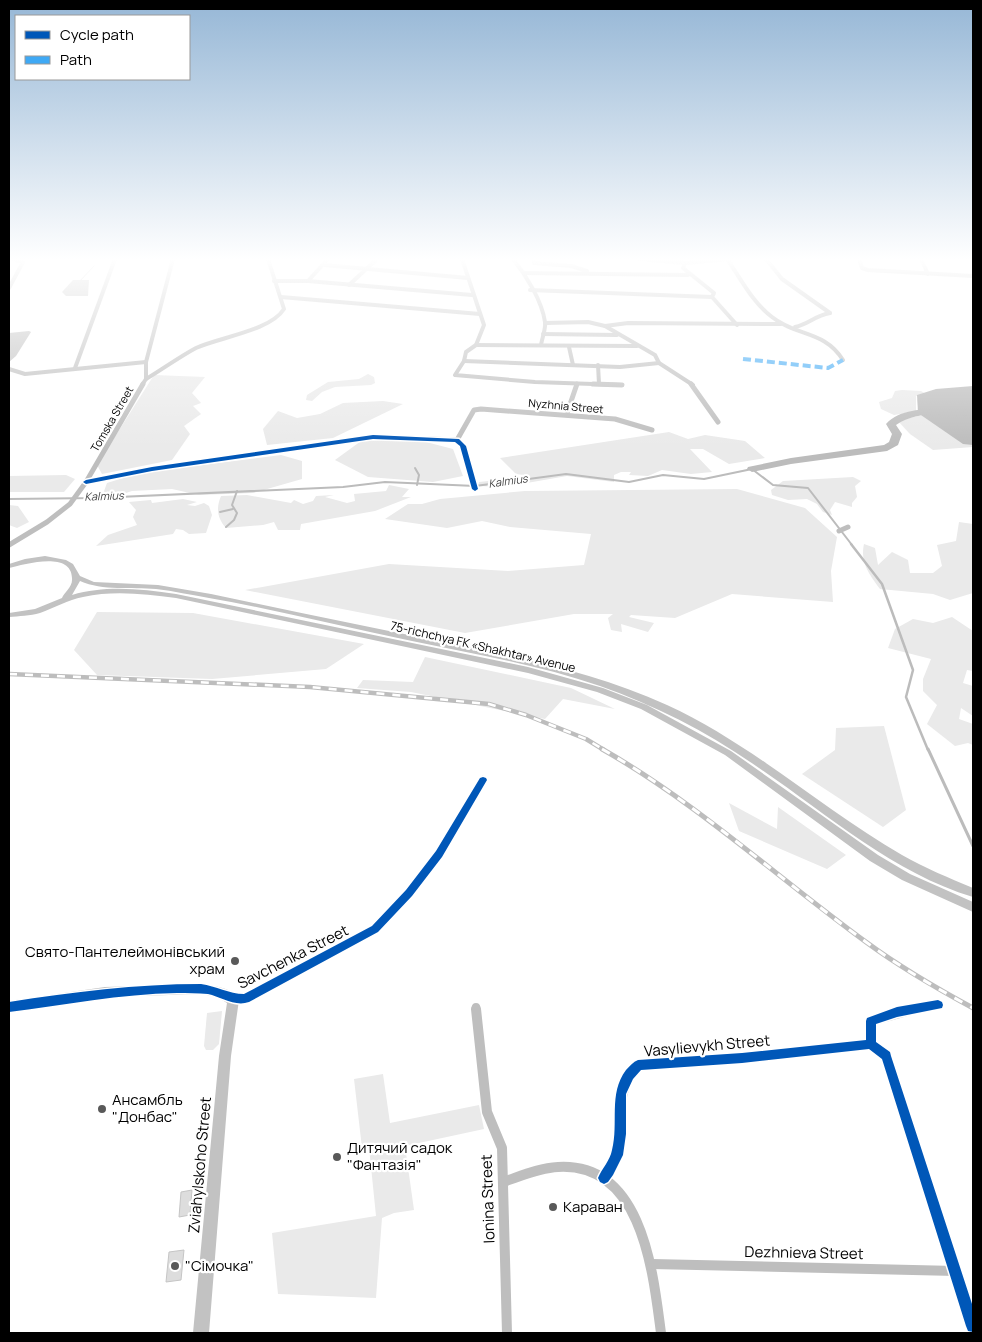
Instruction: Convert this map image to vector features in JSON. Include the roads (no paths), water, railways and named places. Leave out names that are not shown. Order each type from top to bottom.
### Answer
[{"type":"main road","name":"75-richchya FK «Shakhtar» Avenue","points":[[9,566],[35,560],[54,560],[68,565],[74,570],[76,577],[93,584],[158,587],[210,596],[533,664],[615,688],[692,722],[738,749],[880,848],[952,886],[973,893]]},
{"type":"main road","points":[[9,615],[22,614],[51,606],[70,592],[76,577]]},
{"type":"main road","name":"75-richchya FK «Shakhtar» Avenue","points":[[51,606],[79,594],[127,592],[193,599],[528,670],[600,690],[644,707],[684,727],[728,753],[874,858],[915,881],[973,907]]},
{"type":"main road","name":"Savchenka Street","points":[[9,1007],[105,992],[201,989],[219,992],[233,1000]]},
{"type":"main road","name":"Zviahylskoho Street","points":[[201,1333],[225,1056],[233,1000]]},
{"type":"street","points":[[75,368],[92,322]]},
{"type":"street","name":"Tomska Street","points":[[9,545],[48,522],[70,504],[86,482],[146,379],[146,362],[157,322]]},
{"type":"street","points":[[146,379],[197,348],[268,322]]},
{"type":"street","points":[[483,322],[484,325],[476,345],[466,352],[464,361],[632,366],[659,363]]},
{"type":"street","points":[[540,345],[545,322],[588,322],[605,326],[628,323],[781,324],[809,332],[833,346],[843,360]]},
{"type":"street","points":[[734,322],[737,325]]},
{"type":"street","points":[[793,327],[805,325],[809,322]]},
{"type":"street","points":[[805,325],[809,332]]},
{"type":"street","points":[[605,326],[617,335],[655,355],[659,363],[693,386],[718,422]]},
{"type":"street","points":[[543,334],[617,335]]},
{"type":"street","points":[[476,345],[540,345],[569,348],[637,346]]},
{"type":"street","points":[[569,348],[573,365]]},
{"type":"street","name":"Nyzhnia Street","points":[[464,361],[455,375],[577,384],[622,385]]},
{"type":"street","points":[[9,369],[25,374],[146,362]]},
{"type":"street","points":[[598,365],[599,384]]},
{"type":"street","points":[[567,413],[577,384]]},
{"type":"street","name":"Nyzhnia Street","points":[[457,440],[478,409],[567,413],[615,418],[652,430]]},
{"type":"street","points":[[86,482],[152,469],[318,444],[373,438],[457,440],[463,446],[474,486]]},
{"type":"street","points":[[839,531],[848,527]]},
{"type":"street","name":"Savchenka Street","points":[[233,1000],[245,999],[375,930],[409,893],[439,854],[483,780]]},
{"type":"street","points":[[938,1005],[897,1012],[871,1021],[871,1044],[886,1056],[973,1326]]},
{"type":"street","name":"Ionina Street","points":[[476,1007],[487,1112],[502,1148],[508,1333]]},
{"type":"street","name":"Vasylievykh Street","points":[[604,1178],[614,1163],[619,1146],[619,1099],[626,1076],[638,1065],[742,1058],[871,1044]]},
{"type":"street","points":[[503,1182],[546,1168],[566,1167],[587,1169],[604,1178],[624,1200],[635,1217],[652,1264],[660,1333]]},
{"type":"street","name":"Dezhnieva Street","points":[[652,1264],[956,1272]]},
{"type":"waterway","name":"Kalmius","points":[[752,469],[791,461],[887,448],[894,443],[897,434],[891,424],[899,418],[909,415],[930,412],[973,413]]},
{"type":"waterway","points":[[415,468],[419,475],[417,483]]},
{"type":"waterway","name":"Kalmius","points":[[417,483],[475,486],[566,474],[629,482],[663,475],[704,479],[752,469],[773,485],[808,488],[852,545]]},
{"type":"waterway","name":"Kalmius","points":[[237,492],[343,487],[385,482],[417,483]]},
{"type":"waterway","name":"Kalmius","points":[[9,499],[96,498],[237,492]]},
{"type":"waterway","points":[[226,527],[234,520],[237,513],[232,505],[237,492]]},
{"type":"waterway","points":[[220,512],[233,509]]},
{"type":"waterway","points":[[851,544],[882,584],[913,670],[906,697],[928,750]]},
{"type":"waterway","points":[[928,749],[973,846]]},
{"type":"railway","points":[[9,674],[310,687],[489,704],[526,715],[586,739],[604,750]]},
{"type":"railway","points":[[602,749],[637,770],[704,817],[833,918],[879,951],[918,977],[973,1008]]},
{"type":"place","name":"Свято-Пантелеймонівський храм","points":[[235,961]]},
{"type":"place","name":"Ансамбль \"Донбас\"","points":[[102,1109]]},
{"type":"place","name":"Дитячий садок \"Фантазія\"","points":[[337,1157]]},
{"type":"place","name":"Караван","points":[[553,1207]]},
{"type":"place","name":"\"Сімочка\"","points":[[175,1266]]}]
